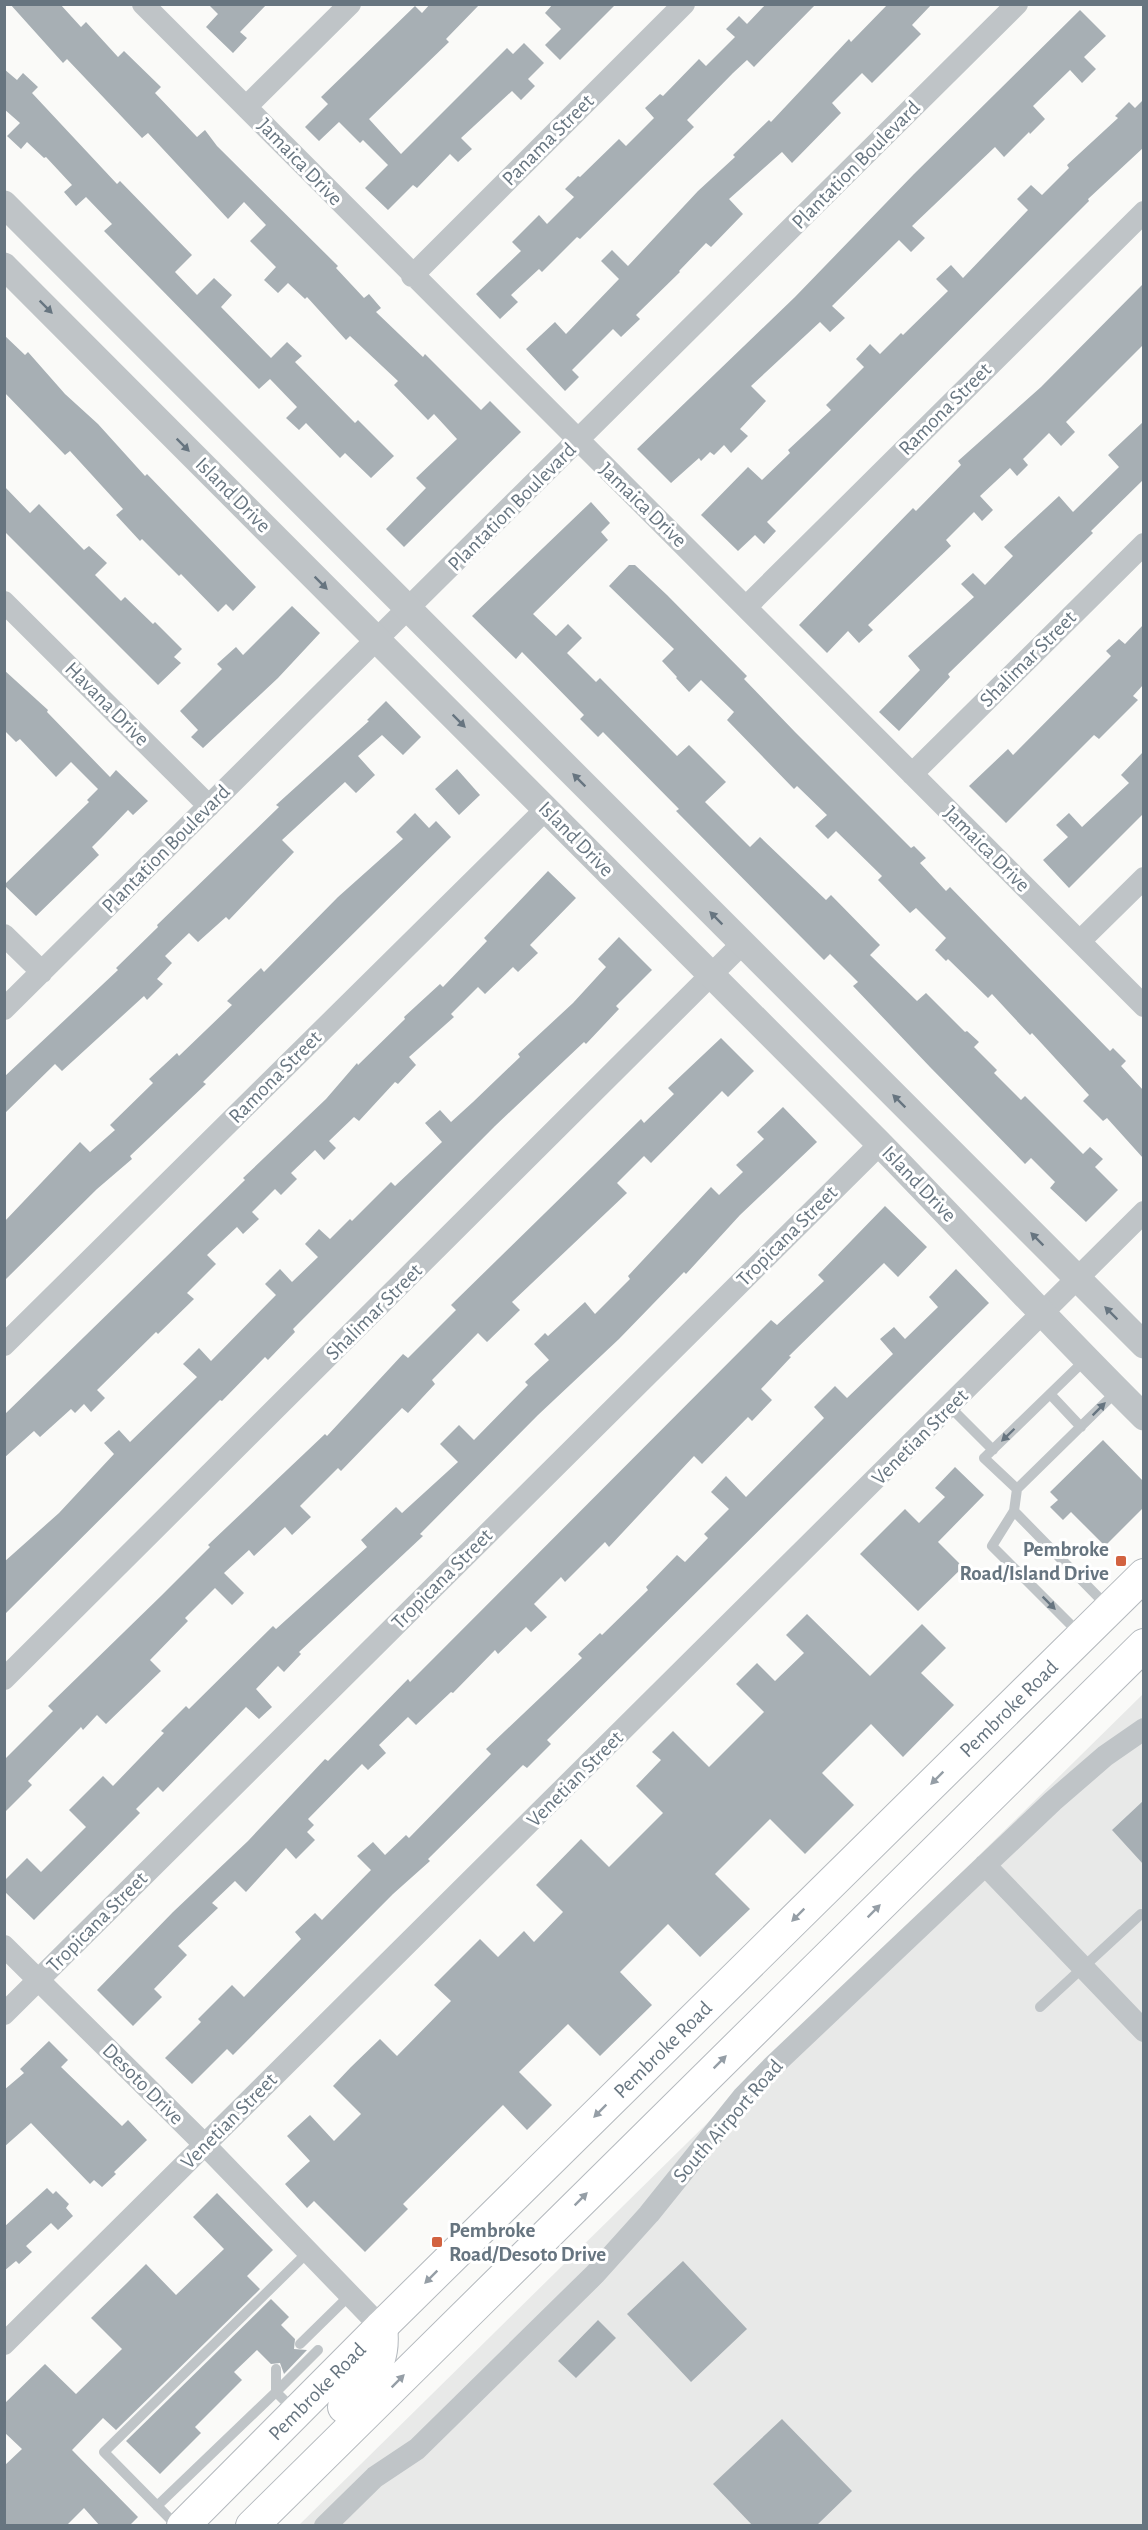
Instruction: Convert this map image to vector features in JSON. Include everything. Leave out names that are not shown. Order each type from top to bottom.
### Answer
[{"type":"main road","name":"Pembroke Road","points":[[183,2526],[241,2448],[286,2402],[329,2360],[381,2327],[1143,1575]]},
{"type":"main road","points":[[252,2526],[1143,1645]]},
{"type":"main road","points":[[229,2526],[234,2516],[373,2374],[383,2348],[381,2327]]},
{"type":"street","name":"Jamaica Drive","points":[[143,4],[578,442],[747,606],[1143,1006]]},
{"type":"street","points":[[246,107],[350,4]]},
{"type":"street","name":"Panama Street","points":[[412,276],[684,4]]},
{"type":"street","name":"Plantation Boulevard","points":[[4,1009],[1017,4]]},
{"type":"street","name":"Island Drive","points":[[4,204],[1143,1345]]},
{"type":"street","name":"Ramona Street","points":[[747,606],[1143,212]]},
{"type":"street","name":"Island Drive","points":[[4,266],[880,1144],[1143,1417]]},
{"type":"street","name":"Shalimar Street","points":[[912,774],[1143,544]]},
{"type":"street","name":"Havana Drive","points":[[4,602],[208,806]]},
{"type":"street","name":"Ramona Street","points":[[4,1345],[546,809]]},
{"type":"street","points":[[1080,941],[1143,878]]},
{"type":"street","points":[[4,935],[42,972]]},
{"type":"street","name":"Shalimar Street","points":[[4,1679],[742,944]]},
{"type":"street","name":"Tropicana Street","points":[[4,2014],[880,1144]]},
{"type":"street","name":"Venetian Street","points":[[4,2344],[1044,1314],[1143,1212]]},
{"type":"street","name":"South Airport Road","points":[[325,2526],[375,2477],[417,2449],[595,2274],[649,2214],[743,2097],[1077,1780],[1143,1729]]},
{"type":"street","points":[[985,1865],[1143,2031]]},
{"type":"street","name":"Desoto Drive","points":[[4,1946],[205,2145],[381,2327]]},
{"type":"lane","points":[[1017,1489],[984,1458],[1086,1359]]},
{"type":"lane","points":[[1082,1636],[993,1546],[1014,1511],[1017,1489],[1117,1391]]},
{"type":"lane","points":[[1050,1394],[1081,1426]]},
{"type":"lane","points":[[950,1407],[993,1450]]},
{"type":"lane","points":[[1014,1511],[1110,1608]]},
{"type":"lane","points":[[1040,2007],[1141,1914]]},
{"type":"lane","points":[[177,2526],[104,2452],[308,2252]]},
{"type":"lane","points":[[329,2360],[304,2341],[350,2295]]},
{"type":"lane","points":[[276,2369],[286,2402]]},
{"type":"lane","points":[[157,2506],[241,2448]]},
{"type":"shaded area","points":[[1143,1694],[1143,2525],[299,2525]]},
{"type":"building","points":[[10,4],[60,4],[81,27],[86,22],[118,57],[124,51],[161,87],[155,93],[197,137],[205,130],[217,146],[338,266],[336,268],[364,298],[369,294],[381,308],[376,312],[423,357],[425,354],[481,410],[490,401],[521,432],[404,547],[386,529],[426,488],[416,478],[457,439],[434,414],[428,420],[394,385],[398,381],[350,336],[346,340],[307,297],[305,299],[288,283],[278,293],[264,280],[276,267],[250,241],[266,225],[244,202],[228,219],[148,133],[142,138],[67,59],[63,63]]},
{"type":"building","points":[[208,4],[267,4],[240,32],[247,38],[233,53],[206,27],[218,14]]},
{"type":"building","points":[[430,4],[480,4],[446,39],[449,42],[369,119],[401,154],[507,48],[513,54],[524,43],[544,63],[528,79],[535,86],[521,100],[512,91],[461,138],[472,149],[458,162],[450,154],[417,188],[413,185],[388,210],[365,188],[388,165],[363,140],[360,143],[339,122],[319,141],[305,127],[328,104],[321,97],[415,6],[422,13]]},
{"type":"building","points":[[553,4],[616,4],[560,60],[545,45],[561,29],[545,13]]},
{"type":"building","points":[[766,4],[816,4],[754,67],[747,60],[733,73],[687,120],[694,127],[580,239],[577,237],[542,272],[539,269],[511,295],[518,302],[500,319],[476,294],[521,251],[512,242],[539,215],[547,224],[574,197],[565,189],[578,176],[580,177],[619,139],[626,146],[654,118],[645,108],[660,94],[663,96],[699,59],[706,66],[735,37],[726,29],[739,16],[747,24]]},
{"type":"building","points":[[888,4],[932,4],[912,25],[921,34],[872,83],[862,73],[832,103],[841,113],[792,163],[782,152],[729,199],[743,214],[711,247],[706,243],[636,315],[640,319],[621,337],[613,329],[572,370],[579,377],[565,391],[526,349],[555,322],[566,334],[619,279],[601,261],[612,250],[628,266],[698,191],[735,157],[733,155],[769,120],[771,122],[849,39],[851,42]]},
{"type":"building","points":[[1080,10],[1106,36],[1084,57],[1096,69],[1082,83],[1070,70],[1033,106],[1045,119],[1030,134],[1029,132],[1004,157],[995,147],[912,226],[925,238],[911,252],[899,240],[832,306],[845,318],[830,332],[820,322],[751,386],[766,401],[740,429],[748,436],[731,453],[724,445],[714,455],[710,452],[701,461],[699,458],[671,483],[637,449],[795,297],[914,174]]},
{"type":"building","points":[[4,69],[17,80],[23,73],[38,87],[32,93],[117,184],[120,181],[192,255],[175,272],[197,295],[214,278],[232,295],[221,307],[271,358],[287,342],[302,356],[295,362],[355,423],[358,420],[394,456],[371,478],[345,453],[340,458],[306,423],[299,430],[286,418],[297,407],[270,379],[259,389],[104,231],[112,224],[86,197],[76,206],[64,192],[72,185],[46,157],[44,158],[27,142],[21,149],[7,136],[20,123],[4,109]]},
{"type":"building","points":[[1143,100],[1143,148],[1088,199],[1089,201],[767,522],[776,531],[764,544],[755,535],[738,551],[701,515],[748,467],[762,480],[790,453],[788,450],[831,410],[826,405],[864,367],[856,359],[870,344],[880,354],[901,333],[903,335],[948,291],[936,279],[951,265],[963,278],[1028,210],[1017,199],[1031,185],[1042,195],[1069,168],[1067,165],[1118,118],[1115,116],[1129,102],[1135,108]]},
{"type":"building","points":[[1143,284],[1143,345],[1066,422],[1075,432],[1061,446],[1049,433],[1023,459],[1028,465],[1017,476],[1010,468],[980,496],[993,510],[982,521],[974,512],[946,540],[951,546],[868,625],[873,630],[859,643],[848,631],[827,653],[799,625],[913,508],[916,511],[961,465],[958,461],[1041,387]]},
{"type":"building","points":[[4,335],[25,355],[28,352],[65,394],[98,424],[145,476],[147,474],[256,587],[233,611],[226,604],[218,612],[181,574],[179,576],[142,539],[140,541],[116,515],[123,509],[70,451],[65,455],[4,392]]},
{"type":"building","points":[[1143,422],[1143,480],[1091,531],[1093,533],[948,674],[950,677],[899,731],[879,712],[920,670],[908,656],[974,597],[961,584],[973,573],[985,585],[1013,556],[1004,547],[1059,496],[1073,512],[1119,467],[1108,455]]},
{"type":"building","points":[[4,486],[30,513],[39,504],[84,550],[89,546],[107,563],[95,575],[121,601],[125,597],[153,624],[155,622],[182,649],[174,657],[181,663],[158,685],[4,531]]},
{"type":"building","points":[[591,502],[610,523],[601,532],[608,540],[533,614],[556,636],[568,624],[582,638],[567,653],[596,682],[600,678],[677,756],[689,745],[726,782],[705,802],[750,847],[760,837],[826,900],[831,895],[880,945],[870,955],[917,1001],[926,993],[965,1032],[967,1031],[979,1042],[974,1047],[997,1070],[994,1073],[1021,1100],[1025,1096],[1083,1154],[1090,1147],[1103,1159],[1095,1167],[1118,1190],[1086,1222],[1050,1188],[1055,1182],[1031,1158],[1025,1164],[930,1067],[853,986],[858,982],[830,954],[824,960],[676,811],[679,809],[603,732],[598,737],[580,719],[584,715],[522,652],[516,659],[472,616]]},
{"type":"building","points":[[629,565],[635,565],[667,595],[747,676],[744,679],[795,732],[911,848],[914,846],[926,858],[920,863],[946,891],[950,887],[1110,1051],[1113,1048],[1126,1061],[1121,1066],[1143,1090],[1143,1158],[1107,1118],[1103,1121],[1083,1101],[1089,1095],[1032,1033],[1030,1035],[992,994],[988,998],[948,959],[946,961],[935,950],[946,938],[916,908],[910,913],[878,880],[882,876],[836,831],[828,839],[815,826],[827,815],[797,786],[794,789],[727,720],[734,712],[701,680],[689,692],[676,678],[662,661],[674,649],[609,586]]},
{"type":"building","points":[[292,606],[320,633],[278,678],[203,748],[191,737],[198,730],[180,711],[222,669],[217,664],[236,647],[243,655]]},
{"type":"building","points":[[1143,625],[1143,685],[1133,696],[1138,700],[1099,739],[1094,735],[1006,823],[969,786],[1008,749],[1013,755],[1111,656],[1106,651],[1119,639],[1125,644]]},
{"type":"building","points":[[4,670],[48,710],[47,712],[110,777],[116,770],[148,801],[133,815],[128,810],[92,847],[99,855],[36,916],[4,885],[89,802],[87,800],[98,789],[71,762],[56,777],[20,739],[16,742],[4,730]]},
{"type":"building","points":[[386,701],[421,737],[403,755],[382,735],[358,756],[375,775],[356,793],[345,782],[282,840],[294,852],[229,920],[226,917],[198,942],[189,933],[165,956],[172,963],[157,979],[163,984],[147,1000],[144,996],[62,1071],[55,1064],[4,1114],[4,1077],[118,970],[116,968],[158,927],[157,925],[279,807],[276,805],[369,721],[367,720]]},
{"type":"building","points":[[1143,752],[1143,814],[1069,888],[1043,860],[1068,837],[1056,825],[1069,813],[1082,827],[1129,783],[1121,775]]},
{"type":"building","points":[[457,769],[480,795],[459,815],[435,789]]},
{"type":"building","points":[[415,813],[429,828],[436,821],[451,837],[203,1082],[206,1084],[130,1156],[132,1159],[97,1189],[4,1281],[4,1222],[80,1142],[90,1152],[115,1130],[110,1125],[153,1083],[149,1079],[177,1053],[179,1056],[232,1005],[227,1001],[261,968],[264,972],[338,897],[403,839],[396,832]]},
{"type":"building","points":[[548,871],[576,898],[530,945],[538,953],[518,972],[513,967],[485,994],[478,987],[451,1014],[454,1017],[409,1057],[416,1065],[398,1084],[395,1082],[359,1121],[354,1117],[329,1141],[336,1148],[324,1160],[315,1150],[291,1173],[297,1179],[281,1195],[275,1189],[252,1212],[259,1219],[243,1234],[237,1227],[207,1255],[216,1264],[187,1293],[194,1299],[158,1334],[156,1332],[97,1390],[105,1398],[91,1412],[84,1404],[75,1413],[71,1409],[40,1437],[34,1431],[4,1458],[4,1415],[245,1180],[243,1178],[326,1099],[357,1063],[358,1065],[405,1019],[404,1017],[440,984],[443,987],[487,941],[484,938]]},
{"type":"building","points":[[619,937],[652,970],[616,1006],[619,1009],[586,1044],[584,1042],[495,1126],[293,1329],[295,1332],[268,1360],[265,1357],[222,1401],[220,1400],[4,1615],[4,1562],[59,1513],[114,1454],[104,1443],[119,1430],[130,1442],[197,1377],[183,1364],[199,1348],[211,1361],[276,1295],[265,1284],[280,1269],[292,1282],[318,1257],[305,1244],[319,1229],[330,1239],[350,1219],[352,1221],[391,1182],[395,1186],[442,1142],[425,1123],[440,1110],[451,1122],[520,1057],[518,1054],[573,1003],[606,967],[598,959]]},
{"type":"building","points":[[721,1038],[754,1071],[728,1097],[722,1091],[651,1163],[644,1156],[617,1183],[627,1193],[512,1302],[520,1310],[487,1342],[478,1333],[432,1380],[435,1384],[408,1413],[402,1408],[341,1471],[338,1468],[300,1506],[311,1517],[292,1535],[285,1527],[254,1556],[249,1550],[224,1573],[244,1593],[232,1605],[215,1588],[185,1618],[188,1621],[150,1660],[161,1671],[106,1724],[97,1715],[83,1730],[81,1727],[28,1781],[32,1785],[4,1813],[4,1760],[53,1711],[48,1706],[210,1547],[208,1545],[325,1434],[327,1436],[403,1354],[408,1358],[456,1310],[451,1305],[641,1119],[644,1123],[674,1094],[668,1088]]},
{"type":"building","points":[[783,1107],[817,1142],[740,1215],[686,1274],[684,1272],[619,1339],[538,1415],[420,1534],[423,1536],[299,1652],[301,1654],[284,1672],[278,1666],[256,1689],[272,1707],[259,1719],[246,1707],[163,1792],[158,1787],[136,1809],[140,1813],[34,1920],[4,1891],[4,1881],[27,1858],[41,1872],[86,1827],[69,1810],[103,1776],[113,1786],[164,1733],[161,1731],[186,1706],[189,1709],[273,1626],[276,1629],[367,1547],[361,1540],[396,1507],[402,1513],[458,1462],[440,1444],[459,1425],[474,1440],[528,1385],[525,1382],[549,1360],[534,1344],[545,1333],[548,1336],[585,1302],[595,1314],[630,1279],[628,1276],[711,1187],[719,1195],[743,1172],[736,1165],[764,1139],[757,1132]]},
{"type":"building","points":[[885,1206],[927,1247],[898,1277],[884,1263],[789,1356],[791,1357],[761,1389],[772,1400],[752,1421],[748,1417],[702,1464],[694,1456],[609,1547],[605,1542],[565,1582],[561,1577],[534,1604],[547,1617],[531,1632],[526,1627],[498,1654],[495,1650],[453,1693],[451,1692],[416,1725],[408,1717],[379,1745],[386,1753],[368,1770],[362,1764],[308,1819],[314,1825],[307,1832],[315,1840],[296,1859],[286,1848],[246,1892],[235,1881],[212,1903],[218,1908],[178,1946],[187,1955],[154,1989],[162,1997],[133,2026],[97,1990],[173,1912],[248,1841],[325,1759],[328,1761],[408,1679],[410,1682],[771,1320],[777,1325],[824,1281],[818,1275]]},
{"type":"building","points":[[956,1269],[989,1303],[547,1740],[551,1744],[527,1768],[523,1765],[428,1859],[430,1861],[393,1894],[233,2055],[227,2049],[192,2084],[165,2058],[201,2022],[198,2019],[232,1985],[244,1997],[301,1939],[295,1932],[315,1913],[322,1920],[371,1870],[357,1856],[373,1842],[385,1855],[406,1835],[409,1838],[491,1754],[486,1749],[582,1658],[578,1654],[600,1633],[602,1635],[648,1590],[646,1587],[677,1555],[685,1562],[708,1538],[704,1534],[729,1509],[711,1492],[726,1476],[746,1497],[824,1418],[814,1407],[835,1386],[847,1398],[893,1354],[880,1339],[894,1327],[905,1339],[938,1307],[929,1297]]},
{"type":"building","points":[[1103,1440],[1143,1481],[1143,1508],[1105,1546],[1071,1512],[1063,1520],[1050,1507],[1058,1500],[1050,1492]]},
{"type":"building","points":[[955,1467],[984,1495],[938,1542],[963,1567],[918,1611],[860,1554],[905,1509],[919,1523],[945,1497],[935,1488]]},
{"type":"building","points":[[807,1614],[870,1676],[922,1624],[946,1648],[921,1673],[954,1705],[903,1757],[871,1724],[822,1773],[854,1805],[805,1854],[770,1819],[715,1874],[750,1909],[700,1957],[668,1924],[620,1972],[652,2005],[600,2056],[568,2024],[519,2072],[552,2105],[527,2130],[503,2105],[403,2204],[408,2209],[365,2252],[314,2201],[307,2208],[285,2184],[310,2161],[287,2136],[310,2115],[334,2141],[361,2114],[333,2086],[351,2067],[380,2039],[397,2056],[451,2001],[434,1985],[480,1939],[498,1957],[524,1931],[534,1942],[563,1912],[536,1885],[581,1839],[609,1867],[663,1813],[636,1786],[661,1760],[652,1752],[673,1731],[709,1767],[764,1712],[736,1684],[757,1663],[775,1681],[804,1653],[786,1635]]},
{"type":"building","points":[[1143,1801],[1143,1864],[1112,1830]]},
{"type":"building","points":[[49,2041],[68,2060],[61,2067],[122,2126],[128,2120],[147,2140],[102,2187],[94,2180],[90,2184],[31,2123],[4,2147],[4,2090],[24,2073],[20,2069]]},
{"type":"building","points":[[47,2188],[53,2194],[56,2191],[69,2204],[66,2208],[73,2216],[58,2230],[51,2223],[26,2246],[32,2252],[19,2264],[16,2261],[4,2271],[4,2227]]},
{"type":"building","points":[[217,2193],[273,2250],[247,2276],[260,2289],[116,2430],[103,2418],[72,2450],[138,2517],[129,2526],[100,2526],[84,2508],[66,2526],[4,2526],[4,2466],[22,2449],[4,2432],[4,2404],[45,2364],[76,2394],[122,2349],[91,2318],[146,2264],[176,2295],[224,2249],[193,2217]]},
{"type":"building","points":[[683,2261],[747,2329],[691,2382],[627,2314]]},
{"type":"building","points":[[271,2299],[289,2317],[281,2325],[295,2339],[294,2349],[307,2350],[284,2374],[280,2363],[271,2364],[257,2350],[234,2372],[242,2380],[195,2427],[201,2433],[160,2474],[126,2441]]},
{"type":"building","points":[[598,2320],[616,2338],[576,2378],[558,2361]]},
{"type":"building","points":[[782,2419],[852,2491],[816,2526],[753,2526],[713,2484]]},
{"type":"place","name":"Pembroke Road/Island Drive","points":[[1121,1561]]},
{"type":"place","name":"Pembroke Road/Desoto Drive","points":[[437,2242]]}]
